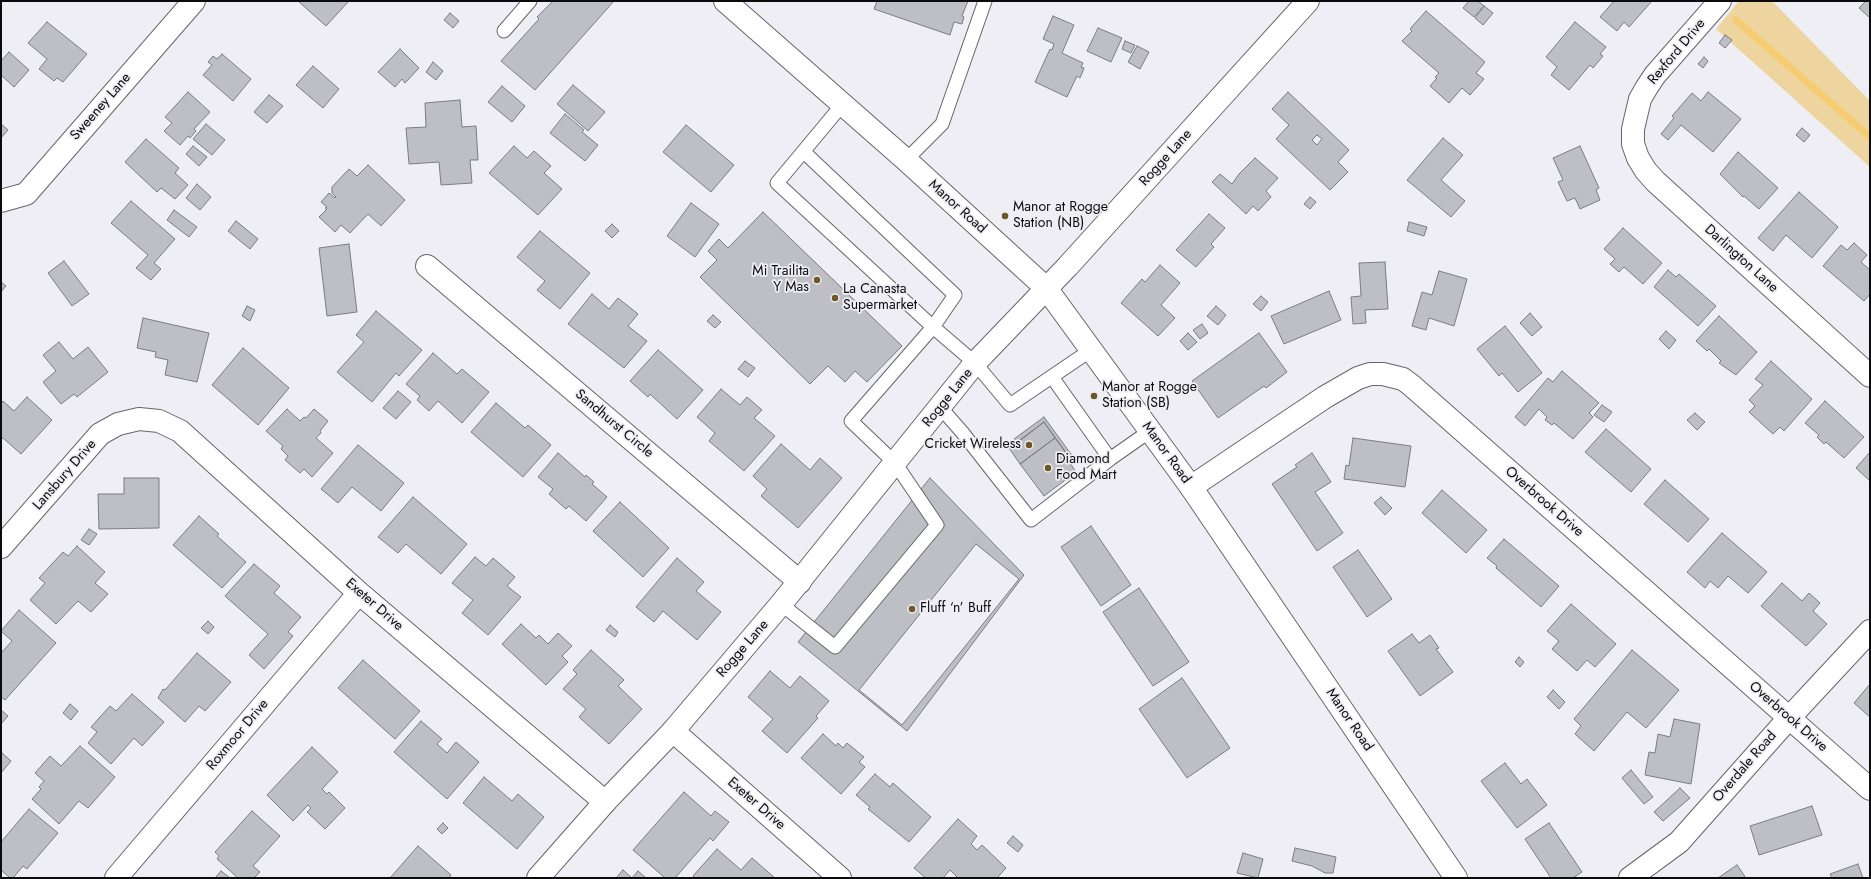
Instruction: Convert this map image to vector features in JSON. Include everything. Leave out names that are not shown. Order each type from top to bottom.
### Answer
[{"type":"street","name":"Sweeney Lane","points":[[1,201],[26,194],[194,1]]},
{"type":"street","name":"Manor Road","points":[[725,1],[906,160],[1046,288],[1191,487],[1456,878]]},
{"type":"street","name":"Rogge Lane","points":[[538,878],[605,802],[673,731],[800,582],[975,363],[1046,288],[1308,1]]},
{"type":"street","name":"Rexford Drive","points":[[1633,129],[1640,99],[1655,75],[1720,1]]},
{"type":"street","name":"Darlington Lane","points":[[1633,129],[1634,144],[1638,158],[1646,172],[1870,376]]},
{"type":"street","name":"Sandhurst Circle","points":[[427,266],[800,582]]},
{"type":"street","name":"Overbrook Drive","points":[[1191,487],[1325,397],[1358,378],[1370,374],[1383,374],[1398,377],[1411,385],[1870,789]]},
{"type":"street","name":"Lansbury Drive","points":[[1,547],[100,434],[118,424],[139,418]]},
{"type":"street","name":"Exeter Drive","points":[[139,418],[159,421],[180,431],[360,593],[605,802]]},
{"type":"street","name":"Roxmoor Drive","points":[[116,878],[360,593]]},
{"type":"street","name":"Overdale Road","points":[[1630,878],[1679,842],[1789,718],[1870,631]]},
{"type":"street","name":"Exeter Drive","points":[[673,731],[840,878]]},
{"type":"lane","points":[[504,32],[530,1]]},
{"type":"lane","points":[[906,160],[942,124],[985,1]]},
{"type":"lane","points":[[842,104],[777,183],[933,327],[975,363],[1010,405],[1091,350]]},
{"type":"lane","points":[[781,604],[835,647],[937,525],[895,463],[851,421],[933,327],[955,295],[804,152]]},
{"type":"lane","points":[[1052,377],[1110,459]]},
{"type":"lane","points":[[940,407],[962,432],[1031,520],[1110,459],[1150,431]]},
{"type":"shaded area","points":[[1739,1],[1772,1],[1870,101],[1870,167],[1716,29]]},
{"type":"building","points":[[298,1],[349,1],[326,26]]},
{"type":"building","points":[[553,1],[614,1],[535,90],[501,61],[539,19],[537,17]]},
{"type":"building","points":[[877,1],[968,1],[962,16],[964,17],[962,24],[954,22],[950,35],[874,9]]},
{"type":"building","points":[[1469,1],[1478,1],[1484,6],[1474,17],[1463,8]]},
{"type":"building","points":[[1614,1],[1652,1],[1629,27],[1624,22],[1617,31],[1600,17]]},
{"type":"building","points":[[1866,1],[1870,1],[1870,18],[1859,8]]},
{"type":"building","points":[[1484,6],[1493,13],[1483,25],[1475,18]]},
{"type":"building","points":[[1426,11],[1485,62],[1476,73],[1484,79],[1470,95],[1462,88],[1449,103],[1430,86],[1437,78],[1435,77],[1439,73],[1402,41],[1412,31],[1410,29]]},
{"type":"building","points":[[450,13],[459,21],[453,28],[444,20]]},
{"type":"building","points":[[1053,16],[1074,25],[1062,53],[1083,63],[1081,67],[1084,68],[1080,78],[1077,76],[1067,97],[1035,82],[1050,49],[1052,50],[1054,44],[1043,39]]},
{"type":"building","points":[[47,22],[87,54],[63,82],[57,78],[54,81],[39,69],[47,59],[28,43]]},
{"type":"building","points":[[1575,22],[1606,47],[1600,54],[1603,56],[1593,68],[1590,65],[1569,90],[1551,75],[1557,67],[1546,57]]},
{"type":"building","points":[[1098,28],[1122,38],[1111,62],[1087,51]]},
{"type":"building","points":[[1725,35],[1732,40],[1725,48],[1719,43]]},
{"type":"building","points":[[1125,41],[1135,45],[1131,53],[1122,49]]},
{"type":"building","points":[[1137,46],[1149,52],[1140,69],[1128,62]]},
{"type":"building","points":[[400,49],[419,68],[405,83],[402,79],[395,87],[378,72]]},
{"type":"building","points":[[9,52],[29,70],[14,87],[1,75],[1,61]]},
{"type":"building","points":[[222,54],[251,79],[233,101],[203,75],[212,65],[208,62],[213,56],[217,59]]},
{"type":"building","points":[[1704,57],[1708,61],[1703,68],[1698,64]]},
{"type":"building","points":[[433,62],[443,71],[436,80],[426,72]]},
{"type":"building","points":[[313,66],[339,89],[323,108],[296,85]]},
{"type":"building","points":[[573,85],[605,112],[588,131],[557,104]]},
{"type":"building","points":[[502,86],[525,106],[512,122],[488,102]]},
{"type":"building","points":[[188,92],[210,112],[194,129],[196,131],[190,138],[188,136],[180,145],[164,131],[172,123],[165,117]]},
{"type":"building","points":[[1288,92],[1349,150],[1338,162],[1348,172],[1330,190],[1276,139],[1289,125],[1272,109]],"holes":[[[1317,135],[1322,139],[1317,145],[1312,140]]]},
{"type":"building","points":[[1708,92],[1741,119],[1713,152],[1681,125],[1668,140],[1661,134],[1674,118],[1672,116],[1692,93],[1701,101]]},
{"type":"building","points":[[269,95],[283,106],[267,123],[254,112]]},
{"type":"building","points":[[460,100],[462,127],[476,126],[478,160],[470,160],[472,183],[441,185],[439,162],[409,164],[406,128],[426,127],[425,103]]},
{"type":"building","points":[[565,114],[584,130],[582,132],[598,145],[585,161],[550,133]]},
{"type":"building","points":[[1,124],[8,130],[1,138]]},
{"type":"building","points":[[206,124],[225,140],[212,155],[193,139]]},
{"type":"building","points":[[686,125],[734,165],[711,192],[663,152]]},
{"type":"building","points":[[1802,128],[1810,135],[1804,142],[1796,135]]},
{"type":"building","points":[[1443,138],[1463,155],[1441,180],[1465,201],[1451,217],[1407,180]]},
{"type":"building","points":[[146,139],[179,168],[175,173],[188,185],[175,199],[161,188],[157,192],[125,162]]},
{"type":"building","points":[[193,146],[207,157],[199,166],[186,154]]},
{"type":"building","points":[[514,146],[527,158],[534,151],[551,166],[544,173],[562,189],[538,215],[489,173]]},
{"type":"building","points":[[1580,146],[1599,188],[1596,190],[1600,200],[1580,209],[1575,198],[1567,201],[1558,182],[1563,180],[1553,158]]},
{"type":"building","points":[[1738,152],[1778,188],[1759,209],[1744,196],[1743,197],[1720,174]]},
{"type":"building","points":[[1255,158],[1278,178],[1266,191],[1271,197],[1258,211],[1253,206],[1246,214],[1212,182],[1220,174],[1232,184],[1239,174]]},
{"type":"building","points":[[368,165],[405,200],[381,226],[368,214],[350,233],[341,225],[335,232],[319,217],[327,209],[325,208],[327,207],[321,202],[329,193],[335,198],[336,197],[332,193],[332,187],[349,169],[357,176]]},
{"type":"building","points":[[197,184],[211,197],[200,210],[186,198]]},
{"type":"building","points":[[1799,192],[1838,227],[1812,258],[1786,235],[1773,251],[1758,238]]},
{"type":"building","points":[[1310,197],[1316,202],[1310,209],[1304,204]]},
{"type":"building","points":[[131,201],[175,239],[154,263],[161,269],[151,280],[136,268],[148,255],[111,223]]},
{"type":"building","points":[[691,203],[719,224],[695,257],[667,236]]},
{"type":"building","points":[[174,210],[197,227],[189,237],[167,220]]},
{"type":"building","points":[[763,212],[902,346],[867,382],[855,371],[845,382],[828,366],[810,384],[700,277],[717,260],[708,251],[719,239],[728,248]]},
{"type":"building","points":[[1209,214],[1225,228],[1211,244],[1214,247],[1196,267],[1176,250]]},
{"type":"building","points":[[236,221],[258,239],[250,249],[228,231]]},
{"type":"building","points":[[1409,222],[1427,227],[1424,236],[1407,231]]},
{"type":"building","points":[[612,224],[619,231],[612,238],[605,231]]},
{"type":"building","points":[[1623,228],[1662,263],[1643,284],[1624,267],[1619,272],[1610,264],[1615,259],[1604,249]]},
{"type":"building","points":[[540,231],[590,273],[560,309],[537,290],[545,281],[517,257]]},
{"type":"building","points":[[1854,243],[1867,255],[1861,262],[1870,270],[1870,294],[1864,301],[1823,266],[1841,245],[1847,250]]},
{"type":"building","points":[[349,244],[357,312],[327,316],[319,248]]},
{"type":"building","points":[[64,261],[89,294],[72,306],[48,273]]},
{"type":"building","points":[[1385,262],[1388,309],[1365,310],[1366,323],[1353,324],[1351,297],[1361,296],[1359,263]]},
{"type":"building","points":[[1160,265],[1180,283],[1161,305],[1175,318],[1158,336],[1121,303],[1142,279],[1145,282]]},
{"type":"building","points":[[1668,270],[1676,277],[1679,274],[1716,306],[1698,326],[1654,287]]},
{"type":"building","points":[[1439,271],[1467,279],[1454,326],[1429,318],[1426,330],[1412,326],[1422,292],[1432,295]]},
{"type":"building","points":[[1,282],[6,286],[1,292]]},
{"type":"building","points":[[1329,291],[1341,320],[1284,344],[1271,316]]},
{"type":"building","points":[[592,294],[609,309],[618,298],[638,314],[628,326],[647,341],[624,368],[568,324]]},
{"type":"building","points":[[1261,296],[1268,302],[1261,311],[1253,304]]},
{"type":"building","points":[[247,306],[255,310],[250,321],[242,316]]},
{"type":"building","points":[[1216,306],[1226,315],[1218,325],[1207,316]]},
{"type":"building","points":[[376,311],[422,350],[399,376],[396,373],[372,402],[337,372],[364,342],[356,335]]},
{"type":"building","points":[[1530,313],[1542,327],[1532,336],[1520,323]]},
{"type":"building","points":[[713,315],[721,322],[715,328],[707,321]]},
{"type":"building","points":[[1719,316],[1757,352],[1736,375],[1719,363],[1721,361],[1709,349],[1707,351],[1696,341]]},
{"type":"building","points":[[143,318],[209,333],[197,382],[165,375],[168,360],[155,357],[156,352],[137,348]]},
{"type":"building","points":[[1202,324],[1208,333],[1200,339],[1193,330]]},
{"type":"building","points":[[1505,326],[1542,373],[1518,392],[1502,373],[1499,376],[1477,349]]},
{"type":"building","points":[[1666,331],[1676,340],[1669,349],[1659,339]]},
{"type":"building","points":[[1188,333],[1197,342],[1188,350],[1180,341]]},
{"type":"building","points":[[1259,333],[1287,372],[1266,388],[1264,386],[1218,418],[1192,381]]},
{"type":"building","points":[[59,342],[73,359],[88,347],[108,372],[77,397],[74,394],[61,404],[43,382],[56,371],[43,355]]},
{"type":"building","points":[[243,348],[289,388],[258,425],[212,385]]},
{"type":"building","points":[[658,350],[703,390],[677,419],[650,394],[648,397],[630,381]]},
{"type":"building","points":[[433,353],[457,374],[462,369],[489,392],[462,423],[438,401],[429,411],[417,400],[420,396],[406,384]]},
{"type":"building","points":[[745,361],[755,368],[748,377],[738,369]]},
{"type":"building","points":[[1771,361],[1812,399],[1784,431],[1780,427],[1773,434],[1749,412],[1755,406],[1749,400],[1763,385],[1755,379]]},
{"type":"building","points":[[1562,371],[1599,403],[1589,413],[1593,417],[1573,439],[1554,423],[1552,425],[1545,420],[1547,417],[1539,409],[1525,426],[1515,417],[1548,378],[1553,382]]},
{"type":"building","points":[[721,389],[740,405],[747,397],[762,410],[754,418],[775,436],[744,471],[709,441],[715,433],[697,417]]},
{"type":"building","points":[[398,391],[411,402],[396,419],[383,408]]},
{"type":"building","points":[[27,397],[52,420],[21,454],[3,438],[1,439],[1,404],[3,401],[14,411]]},
{"type":"building","points":[[1825,401],[1864,437],[1844,458],[1826,442],[1824,444],[1817,437],[1819,435],[1805,423]]},
{"type":"building","points":[[496,403],[525,428],[528,425],[551,445],[523,477],[471,432]]},
{"type":"building","points":[[1602,405],[1612,412],[1604,422],[1594,415]]},
{"type":"building","points":[[287,409],[300,421],[304,417],[306,418],[314,409],[328,421],[320,431],[321,433],[316,438],[333,453],[312,477],[304,469],[300,473],[285,460],[288,456],[281,449],[283,446],[266,431]]},
{"type":"building","points":[[1695,413],[1705,422],[1697,430],[1687,420]]},
{"type":"building","points":[[1044,417],[1076,461],[1071,465],[1070,463],[1072,461],[1044,422],[1017,443],[1014,439]]},
{"type":"building","name":"Cricket Wireless","points":[[1044,422],[1055,438],[1020,464],[1009,448]]},
{"type":"building","points":[[1606,429],[1651,469],[1631,492],[1585,452]]},
{"type":"building","name":"Diamond Food Mart","points":[[1055,438],[1072,461],[1070,463],[1076,472],[1044,496],[1020,464]]},
{"type":"building","points":[[1353,438],[1411,446],[1405,487],[1344,479],[1346,465],[1349,466]]},
{"type":"building","points":[[781,444],[810,470],[820,458],[842,478],[798,528],[761,496],[767,489],[753,476]]},
{"type":"building","points":[[358,445],[404,483],[381,511],[352,487],[338,503],[321,489]]},
{"type":"building","points":[[1870,452],[1870,481],[1856,468]]},
{"type":"building","points":[[558,453],[585,477],[586,475],[594,482],[592,484],[607,497],[586,521],[569,506],[566,509],[549,494],[553,489],[538,477]]},
{"type":"building","points":[[1312,453],[1331,482],[1315,492],[1343,533],[1317,551],[1272,484],[1297,467],[1295,465]]},
{"type":"building","points":[[124,478],[159,478],[159,528],[99,529],[98,494],[124,494]]},
{"type":"building","name":"Fluff ‘n’ Buff","points":[[930,478],[1024,575],[907,731],[798,642]]},
{"type":"building","points":[[1665,480],[1709,519],[1688,542],[1644,504]]},
{"type":"building","points":[[1442,490],[1487,530],[1466,553],[1422,513]]},
{"type":"building","points":[[413,497],[467,544],[441,574],[406,544],[398,553],[378,537]]},
{"type":"building","points":[[1381,497],[1392,508],[1385,515],[1374,503]]},
{"type":"building","points":[[620,502],[669,548],[643,577],[593,531]]},
{"type":"building","points":[[199,516],[219,534],[217,536],[246,562],[222,588],[173,545]]},
{"type":"building","points":[[1091,526],[1131,585],[1101,606],[1061,547]]},
{"type":"building","points":[[89,529],[97,534],[89,545],[81,540]]},
{"type":"building","points":[[1722,533],[1767,572],[1748,593],[1728,576],[1718,588],[1710,581],[1705,588],[1687,572]]},
{"type":"building","points":[[1504,539],[1559,586],[1541,607],[1496,568],[1497,566],[1487,558]]},
{"type":"building","points":[[976,544],[1019,579],[902,725],[859,690]]},
{"type":"building","points":[[77,546],[105,572],[95,583],[108,594],[91,612],[78,601],[56,624],[30,600],[45,583],[39,578],[63,552],[68,556]]},
{"type":"building","points":[[1358,550],[1392,599],[1367,617],[1333,567]]},
{"type":"building","points":[[475,557],[486,566],[493,558],[515,577],[507,586],[521,597],[488,635],[462,613],[473,600],[452,583]]},
{"type":"building","points":[[677,558],[704,582],[696,591],[721,612],[697,640],[663,611],[654,622],[636,607]]},
{"type":"building","points":[[254,564],[280,586],[274,593],[301,617],[288,632],[293,636],[264,669],[249,655],[268,634],[225,596]]},
{"type":"building","points":[[1782,583],[1802,601],[1809,593],[1820,603],[1813,611],[1827,624],[1806,646],[1761,606]]},
{"type":"building","points":[[1139,588],[1189,662],[1153,686],[1103,612]]},
{"type":"building","points":[[1571,604],[1616,644],[1595,667],[1587,660],[1577,671],[1552,649],[1559,641],[1547,631]]},
{"type":"building","points":[[19,610],[56,643],[5,700],[1,697],[1,653],[12,641],[1,631]]},
{"type":"building","points":[[208,621],[214,627],[208,634],[201,628]]},
{"type":"building","points":[[521,624],[536,638],[539,635],[548,644],[558,633],[572,646],[562,656],[568,662],[546,685],[502,644]]},
{"type":"building","points":[[610,625],[618,632],[615,637],[606,630]]},
{"type":"building","points":[[1412,634],[1419,643],[1430,635],[1439,648],[1436,649],[1453,672],[1420,696],[1388,651]]},
{"type":"building","points":[[591,650],[624,680],[618,686],[642,709],[609,744],[579,717],[586,709],[563,689],[577,674],[573,670]]},
{"type":"building","points":[[1632,650],[1679,690],[1646,728],[1627,712],[1594,751],[1575,734],[1581,726],[1574,719]]},
{"type":"building","points":[[197,653],[231,682],[205,711],[199,706],[185,722],[158,698],[163,689],[165,690]]},
{"type":"building","points":[[1519,657],[1524,662],[1520,667],[1515,662]]},
{"type":"building","points":[[363,660],[420,711],[395,739],[338,688]]},
{"type":"building","points":[[770,671],[790,688],[800,676],[829,701],[816,716],[818,718],[787,753],[762,731],[773,719],[748,697]]},
{"type":"building","points":[[1182,678],[1230,748],[1187,778],[1139,709]]},
{"type":"building","points":[[1870,684],[1870,717],[1854,703]]},
{"type":"building","points":[[1553,690],[1565,702],[1559,709],[1547,697]]},
{"type":"building","points":[[132,694],[164,722],[142,746],[134,738],[111,764],[88,743],[97,732],[91,727],[110,706],[116,711]]},
{"type":"building","points":[[70,704],[78,711],[71,720],[63,713]]},
{"type":"building","points":[[1,710],[8,716],[1,724]]},
{"type":"building","points":[[1674,719],[1700,724],[1691,784],[1645,775],[1649,752],[1655,753],[1658,734],[1670,737]]},
{"type":"building","points":[[421,721],[442,739],[437,744],[447,753],[456,742],[479,762],[447,799],[394,752]]},
{"type":"building","points":[[823,734],[836,746],[838,743],[843,748],[847,743],[864,757],[859,762],[865,767],[841,794],[801,758]]},
{"type":"building","points":[[80,746],[115,777],[88,808],[79,801],[59,824],[32,799],[41,789],[39,787],[44,781],[35,773],[50,756],[61,766]]},
{"type":"building","points":[[312,747],[338,772],[322,789],[327,794],[329,792],[345,808],[325,829],[307,812],[311,808],[308,805],[293,821],[267,795]]},
{"type":"building","points":[[2,753],[11,761],[1,773],[1,755]]},
{"type":"building","points":[[1505,763],[1521,784],[1527,779],[1547,805],[1517,828],[1481,781]]},
{"type":"building","points":[[1631,770],[1653,797],[1644,804],[1622,778]]},
{"type":"building","points":[[875,774],[890,787],[893,783],[931,817],[909,842],[868,809],[870,807],[856,795]]},
{"type":"building","points":[[484,777],[512,801],[518,794],[544,817],[517,849],[463,803]]},
{"type":"building","points":[[1680,788],[1690,798],[1663,821],[1654,812]]},
{"type":"building","points":[[684,792],[711,816],[715,811],[729,822],[713,841],[710,838],[675,878],[665,878],[633,850]]},
{"type":"building","points":[[1812,806],[1822,835],[1759,855],[1750,826]]},
{"type":"building","points":[[29,809],[58,833],[27,869],[23,866],[13,878],[10,878],[1,870],[1,842]]},
{"type":"building","points":[[252,811],[280,836],[253,866],[260,872],[254,878],[238,878],[217,859],[219,856],[215,852]]},
{"type":"building","points":[[958,819],[977,836],[971,844],[977,850],[982,845],[1006,868],[997,878],[958,878],[950,870],[943,878],[926,878],[914,868]]},
{"type":"building","points":[[443,823],[448,828],[442,834],[437,829]]},
{"type":"building","points":[[1549,823],[1582,872],[1573,878],[1551,878],[1525,839]]},
{"type":"building","points":[[1013,836],[1023,845],[1018,852],[1007,843]]},
{"type":"building","points":[[418,846],[451,875],[449,878],[390,878]]},
{"type":"building","points":[[1295,848],[1336,857],[1333,873],[1325,873],[1312,866],[1292,861]]},
{"type":"building","points":[[717,849],[741,870],[752,858],[775,878],[696,878],[693,876]]},
{"type":"building","points":[[1243,853],[1263,859],[1258,878],[1237,873]]},
{"type":"building","points":[[1858,864],[1863,878],[1832,878],[1830,874]]},
{"type":"building","points":[[1737,865],[1746,878],[1718,878]]},
{"type":"building","points":[[623,870],[632,878],[616,878]]},
{"type":"building","points":[[221,871],[230,878],[215,878]]},
{"type":"building","points":[[638,871],[646,878],[632,878]]},
{"type":"waterway","points":[[1736,20],[1870,137]]},
{"type":"place","name":"Manor at Rogge Station (NB)","points":[[1005,216]]},
{"type":"place","name":"Mi Trailita Y Mas","points":[[817,280]]},
{"type":"place","name":"La Canasta Supermarket","points":[[835,298]]},
{"type":"place","name":"Manor at Rogge Station (SB)","points":[[1094,396]]},
{"type":"place","name":"Cricket Wireless","points":[[1029,445]]},
{"type":"place","name":"Diamond Food Mart","points":[[1048,468]]},
{"type":"place","name":"Fluff ‘n’ Buff","points":[[912,609]]}]
